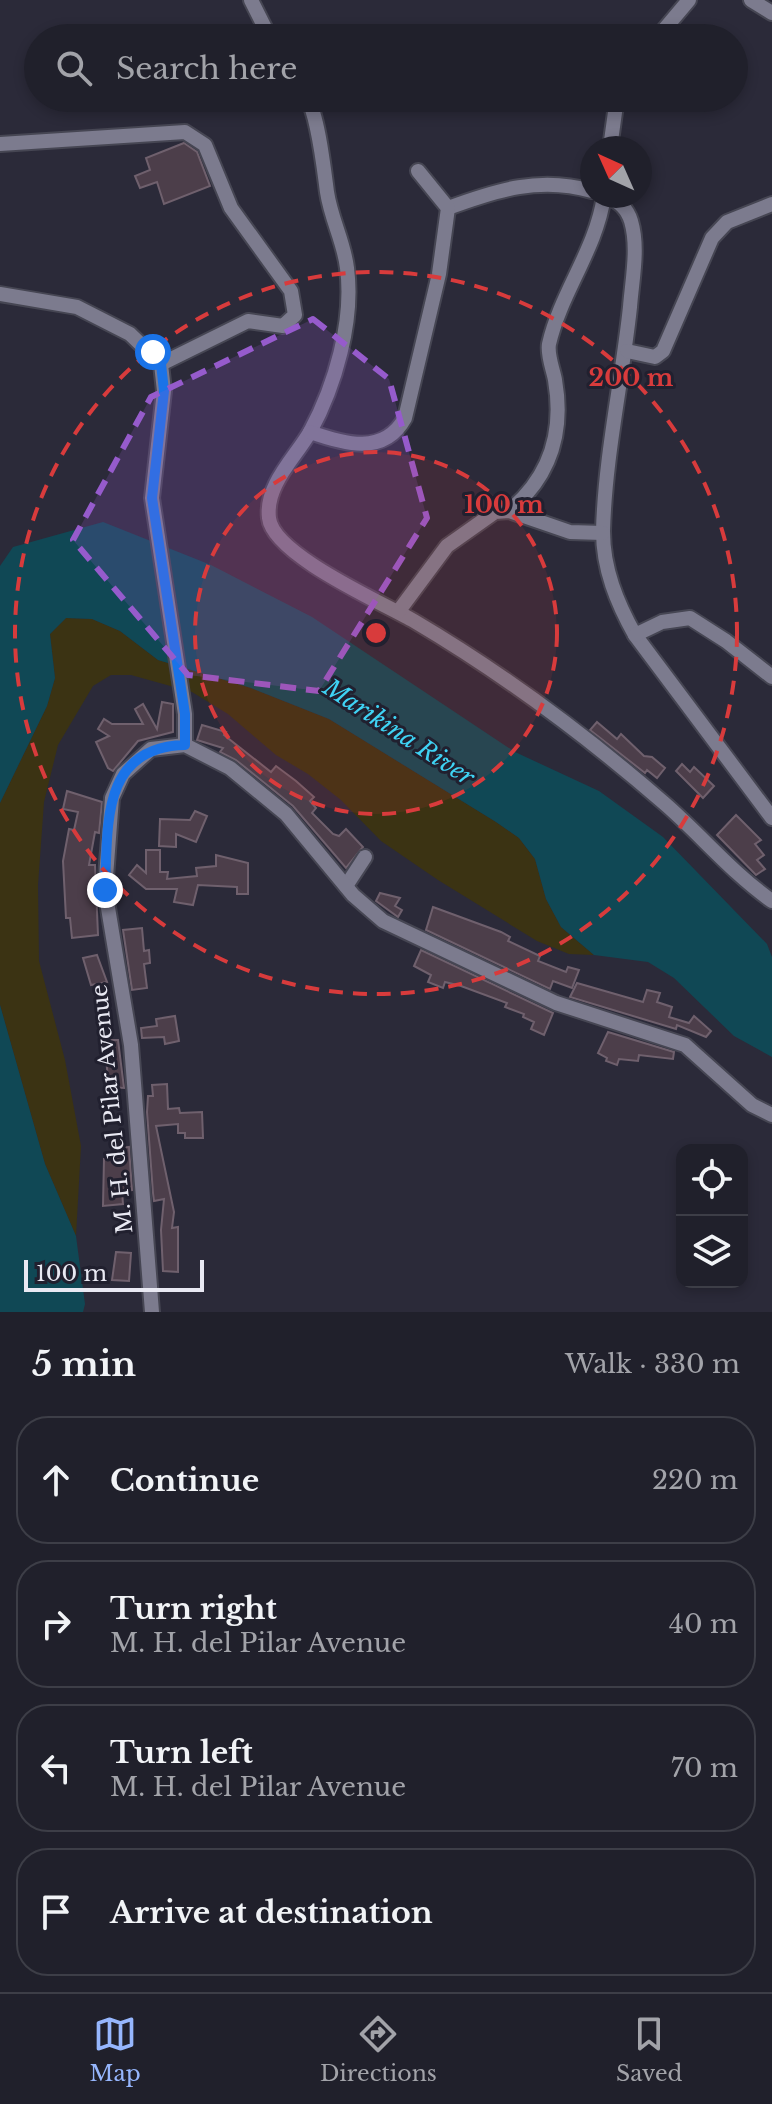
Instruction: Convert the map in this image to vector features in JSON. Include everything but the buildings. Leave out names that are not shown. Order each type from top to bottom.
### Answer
[{"type":"street","points":[[251,0],[263,24]]},
{"type":"street","points":[[669,24],[689,0]]},
{"type":"street","points":[[751,0],[772,13]]},
{"type":"street","points":[[312,112],[330,211],[344,248],[348,271],[344,331],[310,432],[276,484],[269,518],[274,532],[310,563],[464,653],[578,736],[663,803],[772,901]]},
{"type":"street","points":[[612,136],[615,112]]},
{"type":"street","points":[[0,144],[185,132],[205,145],[231,208],[291,291],[295,315],[283,326],[248,321],[161,364]]},
{"type":"street","points":[[310,432],[356,445],[369,444],[397,433],[405,418],[431,314],[448,208],[418,171]]},
{"type":"street","points":[[448,208],[511,187],[564,183],[580,188]]},
{"type":"street","points":[[627,351],[655,357],[663,351],[712,238],[727,222],[772,204]]},
{"type":"street","points":[[509,511],[526,497],[548,465],[560,425],[548,348],[558,318],[596,235],[602,208]]},
{"type":"street","points":[[624,208],[632,224],[634,273],[627,351],[615,406],[603,533],[612,585],[635,635],[772,818]]},
{"type":"street","points":[[0,294],[77,307],[130,334],[153,352],[161,364],[164,391],[153,478],[154,522],[183,703],[185,745],[216,758],[286,814],[346,886],[383,921],[595,1019],[685,1045],[752,1105],[772,1115]]},
{"type":"street","points":[[398,612],[447,546],[495,512],[509,511],[570,532],[603,533]]},
{"type":"street","points":[[635,635],[678,616],[690,618],[772,677]]},
{"type":"street","name":"M. H. del Pilar Avenue","points":[[152,1312],[131,1045],[105,890],[108,818],[123,774],[136,759],[151,749],[185,745]]},
{"type":"street","points":[[346,886],[365,857]]},
{"type":"highlighted area","points":[[313,319],[389,379],[427,518],[319,691],[188,675],[73,540],[151,397]]},
{"type":"sand","points":[[66,618],[92,619],[120,631],[158,660],[251,688],[329,719],[496,822],[519,838],[535,859],[546,899],[561,927],[594,955],[569,954],[537,941],[438,880],[381,841],[341,800],[308,774],[276,755],[228,714],[192,692],[131,675],[111,675],[93,686],[58,745],[44,802],[38,885],[39,961],[65,1060],[81,1146],[76,1236],[45,1164],[0,1005],[0,803],[47,706],[55,678],[50,634]]},
{"type":"water","name":"Marikina River","points":[[103,522],[211,565],[312,617],[515,752],[599,791],[663,837],[767,944],[772,957],[772,1057],[734,1036],[674,978],[648,962],[594,955],[561,927],[546,899],[535,859],[519,838],[496,822],[329,719],[251,688],[158,660],[120,631],[92,619],[66,618],[50,634],[55,678],[47,706],[0,803],[0,566],[13,547]]},
{"type":"water","points":[[0,1005],[45,1164],[76,1236],[85,1304],[83,1312],[0,1312]]},
{"type":"route","points":[[105,890],[108,818],[112,798],[123,774],[136,759],[151,749],[185,745],[185,714],[152,498],[164,391],[161,364],[153,352]]}]
